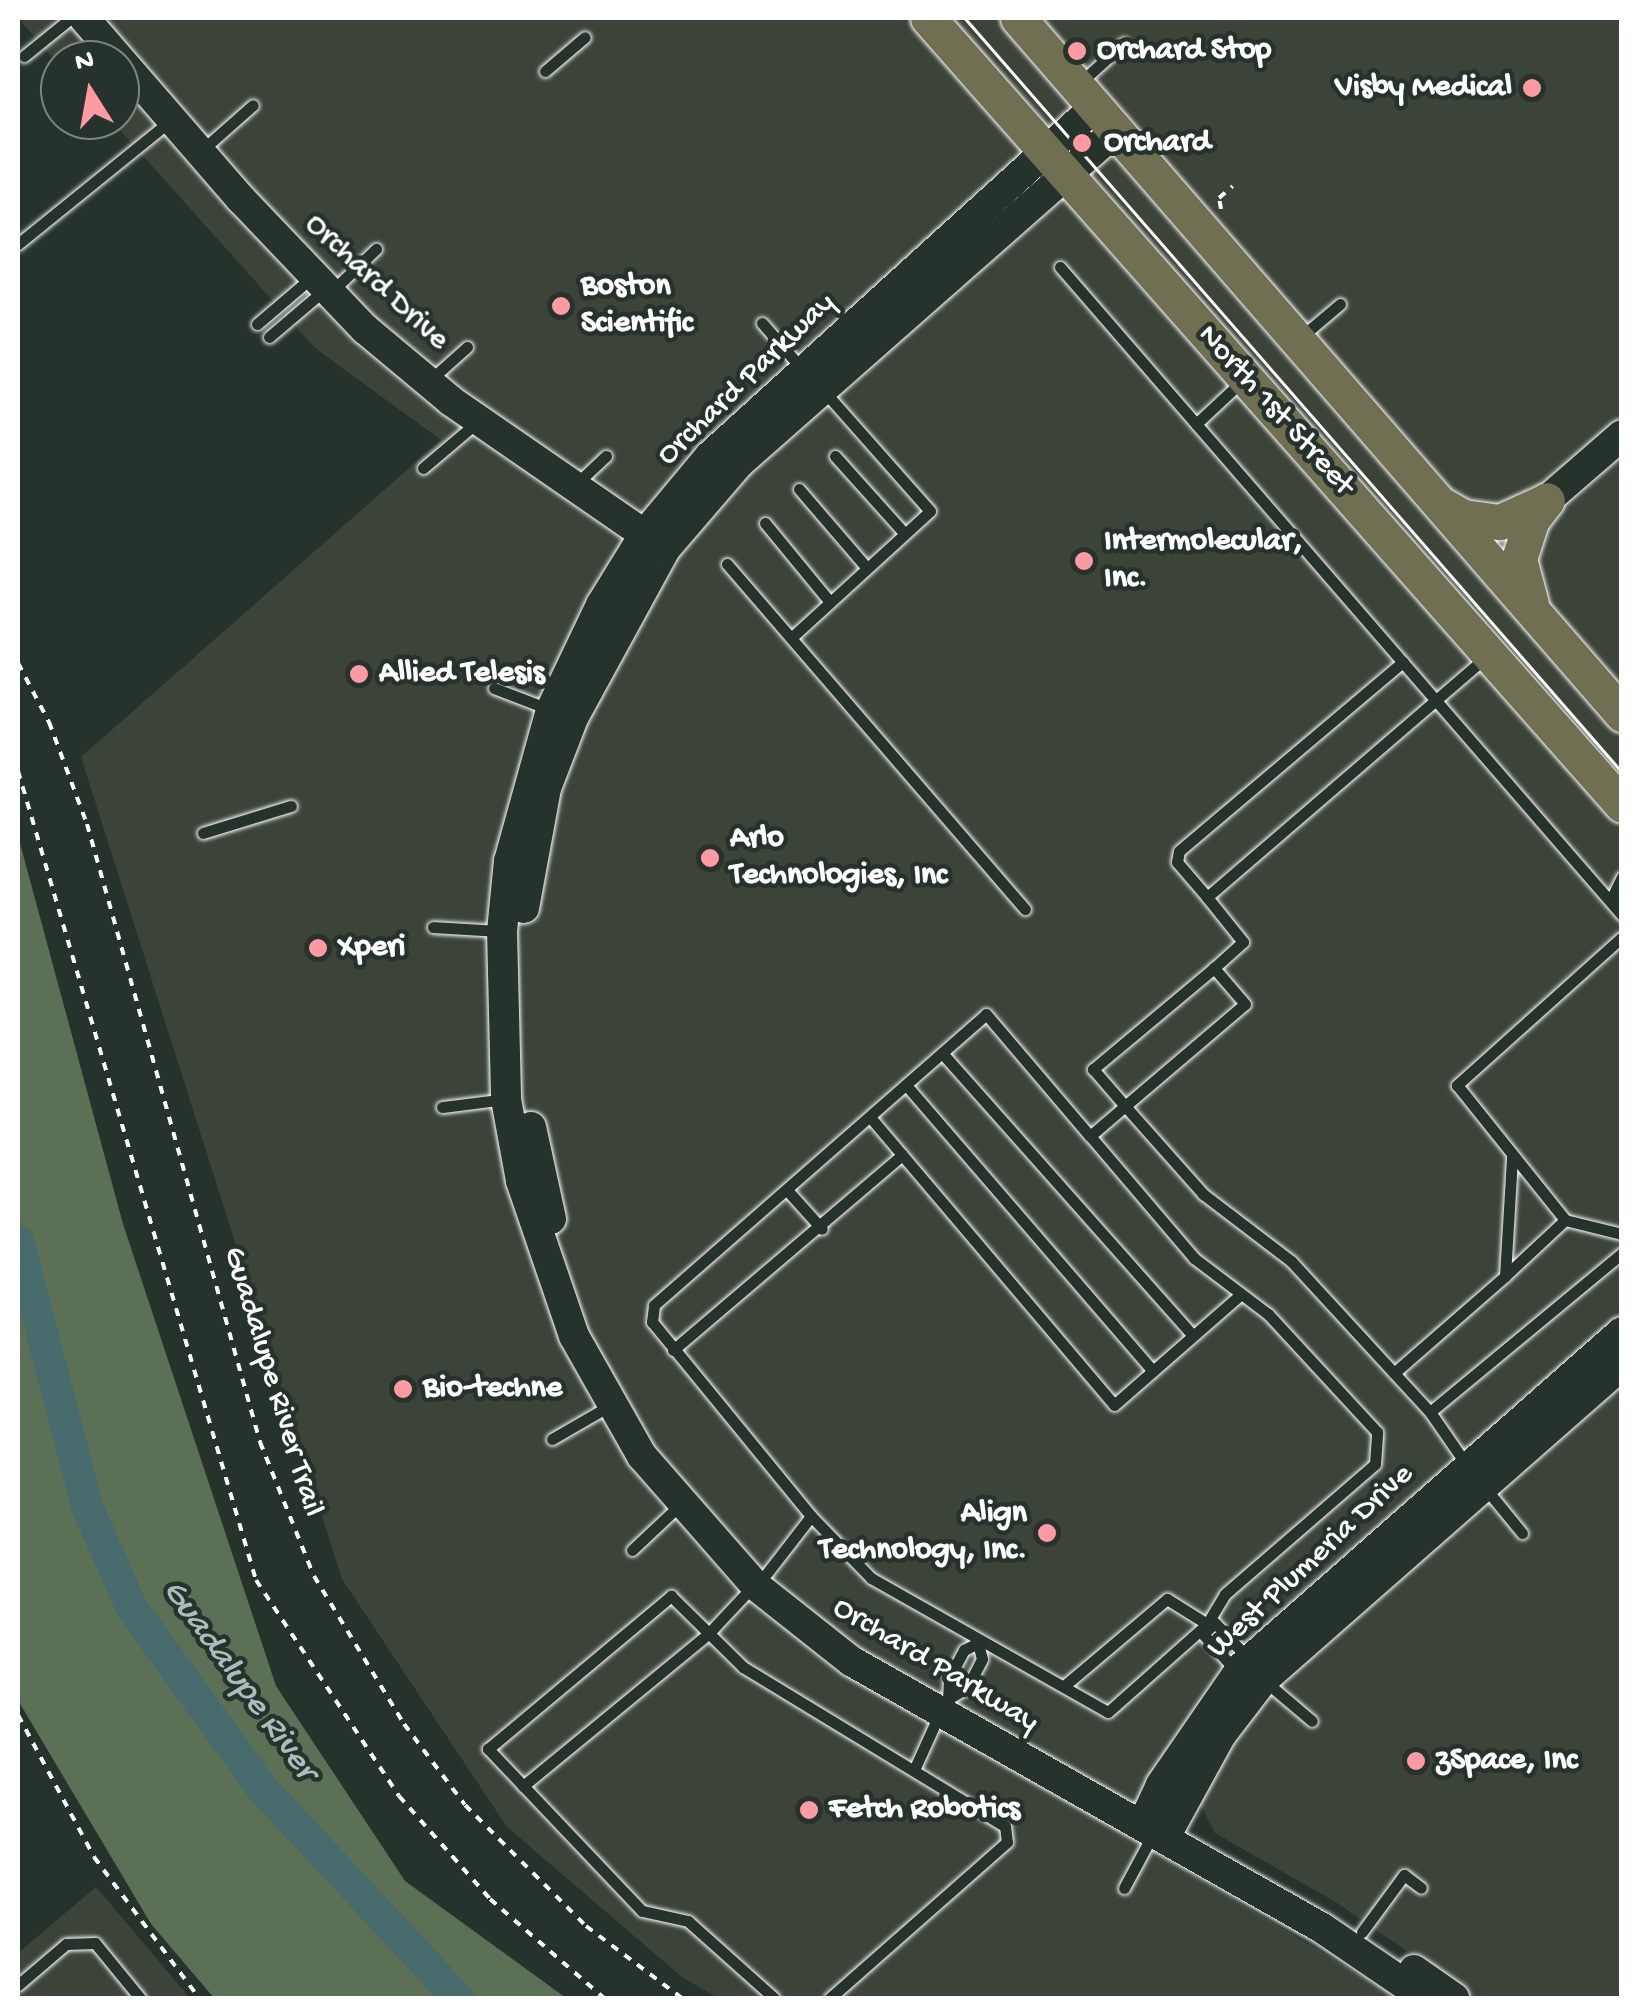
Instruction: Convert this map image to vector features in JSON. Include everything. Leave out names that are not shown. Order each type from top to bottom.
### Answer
[{"type":"main road","name":"North 1st Street","points":[[928,18],[1622,805]]},
{"type":"main road","name":"North 1st Street","points":[[1018,18],[1622,714]]},
{"type":"main road","name":"Orchard Drive","points":[[85,19],[322,287],[428,382],[654,542]]},
{"type":"main road","name":"Orchard Parkway","points":[[1097,107],[1055,165],[812,379],[739,464],[654,542],[562,714],[509,861],[515,1098],[545,1262],[617,1401],[680,1505],[761,1579],[944,1707],[1158,1822],[1454,1998]]},
{"type":"main road","points":[[1538,618],[1519,559],[1531,521],[1548,500],[1622,436]]},
{"type":"main road","points":[[1435,501],[1484,523],[1548,500]]},
{"type":"main road","name":"West Plumeria Drive","points":[[1158,1822],[1221,1735],[1253,1674],[1475,1475],[1622,1332]]},
{"type":"main road","name":"West Plumeria Drive","points":[[1475,1475],[1622,1365]]},
{"type":"main road","name":"Orchard Parkway","points":[[617,1401],[761,1579]]},
{"type":"main road","name":"Orchard Parkway","points":[[1356,1939],[1426,1998]]},
{"type":"lane","points":[[24,56],[85,19]]},
{"type":"lane","points":[[545,71],[586,38]]},
{"type":"lane","points":[[1097,107],[1124,42]]},
{"type":"lane","points":[[201,151],[253,105]]},
{"type":"lane","points":[[18,244],[174,118]]},
{"type":"lane","points":[[257,324],[322,287],[376,248]]},
{"type":"lane","points":[[1060,267],[1403,662],[1616,899],[1622,914]]},
{"type":"lane","points":[[269,337],[322,287]]},
{"type":"lane","points":[[1297,340],[1340,304]]},
{"type":"lane","points":[[762,323],[930,511],[791,638]]},
{"type":"lane","points":[[428,382],[467,347]]},
{"type":"lane","points":[[1196,424],[1245,378]]},
{"type":"lane","points":[[422,468],[479,420]]},
{"type":"lane","points":[[574,486],[606,456]]},
{"type":"lane","points":[[835,456],[904,534]]},
{"type":"lane","points":[[799,489],[866,567]]},
{"type":"lane","points":[[765,523],[830,602]]},
{"type":"lane","points":[[727,564],[1024,909]]},
{"type":"lane","points":[[1207,896],[1489,654]]},
{"type":"lane","points":[[1403,662],[1179,852],[1178,862],[1244,942],[1092,1070],[1203,1194],[1292,1260],[1430,1412],[1522,1534]]},
{"type":"lane","points":[[494,688],[562,714]]},
{"type":"lane","points":[[203,833],[291,806]]},
{"type":"lane","points":[[1616,899],[1622,876]]},
{"type":"lane","points":[[433,927],[511,938]]},
{"type":"lane","points":[[1622,938],[1457,1084],[1565,1220],[1622,1234]]},
{"type":"lane","points":[[1090,1136],[1245,1004],[1214,968]]},
{"type":"lane","points":[[986,1014],[1194,1258],[1268,1314],[1377,1432],[1380,1445],[1375,1464],[1225,1594],[1208,1624],[1108,1712],[978,1642],[871,1578],[811,1516],[652,1322],[654,1304],[942,1053],[986,1014]]},
{"type":"lane","points":[[942,1053],[1193,1336]]},
{"type":"lane","points":[[906,1085],[1154,1371]]},
{"type":"lane","points":[[442,1107],[515,1098]]},
{"type":"lane","points":[[870,1117],[1114,1405],[1240,1295]]},
{"type":"lane","points":[[674,1350],[822,1229],[902,1155]]},
{"type":"lane","points":[[1505,1276],[1512,1156]]},
{"type":"lane","points":[[787,1190],[822,1229]]},
{"type":"lane","points":[[1394,1373],[1565,1220]]},
{"type":"lane","points":[[1430,1412],[1622,1253]]},
{"type":"lane","points":[[552,1439],[617,1401]]},
{"type":"lane","points":[[632,1550],[680,1505]]},
{"type":"lane","points":[[524,1786],[709,1633],[761,1579],[811,1516]]},
{"type":"lane","points":[[774,1998],[688,1921],[642,1911],[488,1749],[671,1596],[743,1667],[1005,1826],[1007,1842],[830,1998]]},
{"type":"lane","points":[[1064,1686],[1167,1599],[1208,1624],[1215,1623],[1240,1650],[1253,1674],[1312,1721]]},
{"type":"lane","points":[[944,1707],[968,1687],[982,1659],[978,1642]]},
{"type":"lane","points":[[914,1770],[944,1707],[949,1678],[964,1650],[978,1642]]},
{"type":"lane","points":[[1124,1888],[1158,1822]]},
{"type":"lane","points":[[1356,1939],[1404,1874],[1421,1888]]},
{"type":"lane","points":[[18,1985],[66,1944],[95,1943],[140,1998]]},
{"type":"path","points":[[1220,209],[1219,198],[1233,186]]},
{"type":"path","name":"Guadalupe River Trail","points":[[18,662],[49,722],[87,824],[260,1442],[314,1576],[404,1724],[465,1805],[586,1926],[682,1998]]},
{"type":"path","points":[[18,771],[256,1580],[410,1809],[490,1899],[604,1998]]},
{"type":"path","points":[[18,1715],[94,1856],[198,1998]]},
{"type":"shaded area","points":[[18,18],[1621,18],[1621,1998],[1475,1998],[1337,1903],[1215,1833],[1200,1804],[1158,1770],[1124,1834],[1398,1998],[718,1998],[682,1977],[507,1827],[342,1579],[81,757],[441,440],[315,348],[129,140],[140,140],[140,40],[40,40],[40,43]]},
{"type":"shaded area","points":[[96,1887],[190,1998],[18,1998],[18,1953]]},
{"type":"green space","points":[[18,836],[123,1224],[276,1686],[405,1881],[566,1998],[214,1998],[151,1924],[19,1702]]},
{"type":"waterway","name":"Guadalupe River","points":[[18,1241],[88,1509],[132,1608],[261,1787],[458,1998]]},
{"type":"tram line","points":[[965,18],[1622,772]]},
{"type":"place","name":"Orchard Stop","points":[[1077,51]]},
{"type":"place","name":"Visby Medical","points":[[1532,88]]},
{"type":"place","name":"Orchard","points":[[1082,143]]},
{"type":"place","name":"Boston Scientific","points":[[561,306]]},
{"type":"place","name":"Intermolecular, Inc.","points":[[1084,561]]},
{"type":"place","name":"Allied Telesis","points":[[359,674]]},
{"type":"place","name":"Arlo Technologies, Inc","points":[[710,858]]},
{"type":"place","name":"Xperi","points":[[318,948]]},
{"type":"place","name":"Bio-techne","points":[[403,1389]]},
{"type":"place","name":"Align Technology, Inc.","points":[[1047,1533]]},
{"type":"place","name":"zSpace, Inc","points":[[1416,1761]]},
{"type":"place","name":"Fetch Robotics","points":[[809,1810]]}]
